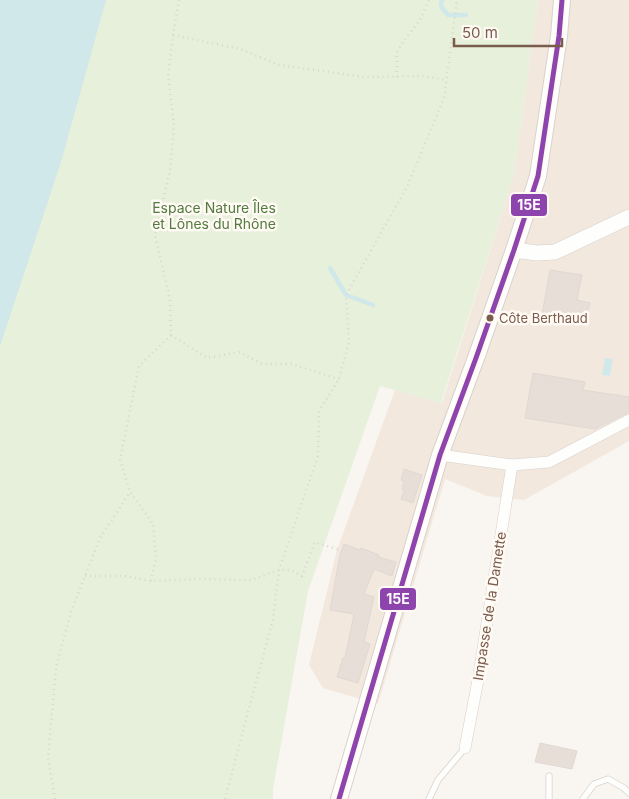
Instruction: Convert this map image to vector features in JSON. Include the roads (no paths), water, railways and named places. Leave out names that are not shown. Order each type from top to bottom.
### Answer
[{"type":"main road","points":[[339,799],[440,455],[514,250],[538,176],[559,36],[562,0]]},
{"type":"street","points":[[514,250],[537,253],[555,252],[629,217]]},
{"type":"street","points":[[440,455],[512,465],[549,462],[629,420]]},
{"type":"street","name":"Impasse de la Damette","points":[[465,748],[478,680],[512,465]]},
{"type":"lane","points":[[429,799],[438,780],[465,748]]},
{"type":"lane","points":[[549,799],[550,776]]},
{"type":"lane","points":[[583,799],[594,784],[608,778],[629,793]]},
{"type":"water","points":[[0,0],[106,0],[61,162],[0,346]]},
{"type":"water","points":[[605,358],[613,359],[610,376],[602,375]]},
{"type":"waterway","points":[[442,0],[442,8],[448,15],[466,15]]},
{"type":"waterway","points":[[330,268],[346,295],[373,305]]},
{"type":"place","name":"Côte Berthaud","points":[[490,318]]},
{"type":"park label","name":"Espace Nature Îles et Lônes du Rhône","points":[[214,216]]}]
